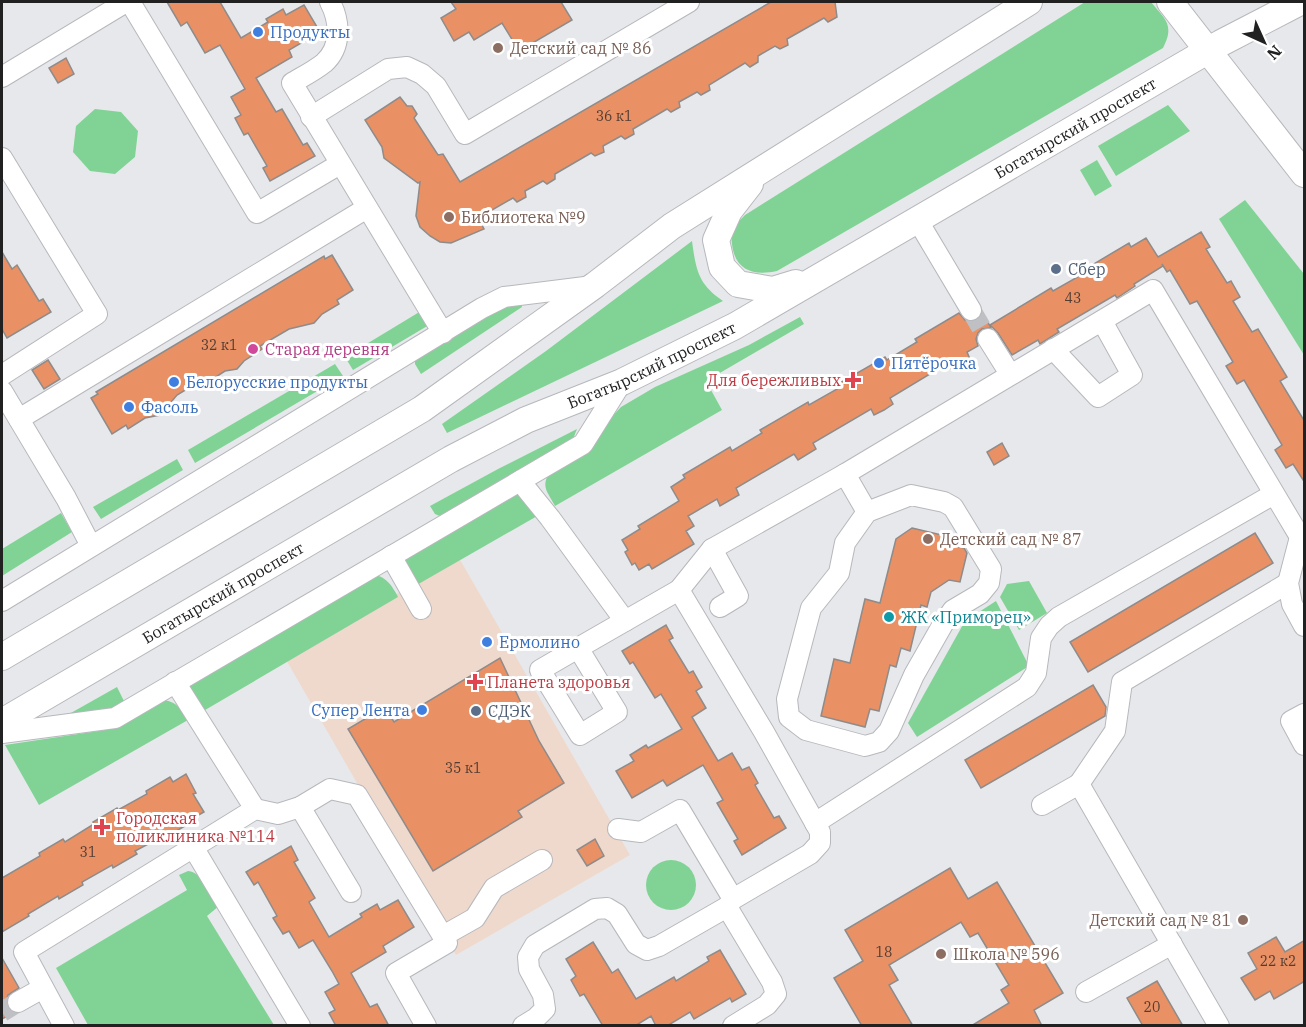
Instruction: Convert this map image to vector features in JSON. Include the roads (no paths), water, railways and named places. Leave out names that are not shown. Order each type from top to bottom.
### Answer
[{"type":"main road","points":[[2,657],[422,409],[595,285],[672,226],[1029,2]]},
{"type":"main road","points":[[1170,2],[1215,46],[1305,150]]},
{"type":"main road","points":[[1189,2],[1215,46],[1305,174]]},
{"type":"main road","name":"Богатырский проспект","points":[[2,722],[451,459],[526,420],[622,382],[735,326],[1215,46],[1300,2]]},
{"type":"main road","points":[[761,170],[729,211],[716,240],[722,267],[738,284],[773,290],[827,274]]},
{"type":"street","points":[[2,77],[128,2],[257,213],[340,164]]},
{"type":"street","points":[[330,2],[334,9],[339,37],[326,62],[292,83],[310,117],[442,333]]},
{"type":"street","points":[[310,117],[388,69],[407,67],[423,74],[436,86],[465,134],[689,2]]},
{"type":"street","points":[[2,158],[97,314],[2,375]]},
{"type":"street","points":[[19,419],[367,208]]},
{"type":"street","points":[[918,221],[971,310]]},
{"type":"street","points":[[2,601],[504,297],[595,285]]},
{"type":"street","points":[[578,648],[679,590],[712,549],[845,474],[1153,290],[1274,494],[1302,536],[1288,583],[1292,604],[1305,626]]},
{"type":"street","points":[[1053,349],[1098,397],[1132,375],[1102,321]]},
{"type":"street","points":[[988,339],[1010,374]]},
{"type":"street","points":[[2,733],[115,718],[583,444],[622,382]]},
{"type":"street","points":[[2,391],[66,498],[91,546]]},
{"type":"street","points":[[845,474],[867,512]]},
{"type":"street","points":[[520,482],[550,518],[625,621]]},
{"type":"street","points":[[815,823],[1027,687],[1036,673],[1041,638],[1059,617],[1274,494]]},
{"type":"street","points":[[911,495],[944,502],[959,515],[991,569],[989,583],[980,594],[953,610],[943,624],[914,675],[889,731],[879,742],[865,746],[806,730],[789,717],[787,699],[811,608],[839,573],[845,543],[867,512],[911,495]]},
{"type":"street","points":[[712,549],[738,596],[720,607]]},
{"type":"street","points":[[391,556],[421,609]]},
{"type":"street","points":[[1042,805],[1079,784],[1115,730],[1122,682],[1288,583]]},
{"type":"street","points":[[523,1026],[545,1009],[543,995],[529,969],[528,957],[535,945],[595,909],[607,908],[617,914],[636,944],[647,950],[659,946],[810,854],[820,843],[820,832],[815,823],[764,732],[679,590]]},
{"type":"street","points":[[175,682],[255,809]]},
{"type":"street","points":[[1305,714],[1291,721],[1305,745]]},
{"type":"street","points":[[764,732],[789,717]]},
{"type":"street","points":[[1079,784],[1219,1026]]},
{"type":"street","points":[[64,1026],[24,952],[255,809],[278,814],[300,807],[330,789],[357,795],[447,943],[396,973],[426,1026]]},
{"type":"street","points":[[300,807],[351,892]]},
{"type":"street","points":[[618,829],[641,832],[680,810],[772,982],[776,994],[767,1005],[733,1026]]},
{"type":"street","points":[[193,847],[300,1026]]},
{"type":"street","points":[[443,936],[475,918],[494,888],[542,861]]},
{"type":"street","points":[[1086,992],[1172,944]]},
{"type":"street","points":[[18,1002],[43,988]]},
{"type":"tunnel","points":[[971,310],[988,339]]},
{"type":"tunnel","points":[[2,1012],[18,1002]]},
{"type":"place","name":"Продукты","points":[[258,32]]},
{"type":"place","name":"Детский сад № 86","points":[[498,48]]},
{"type":"place","name":"Библиотека №9","points":[[449,217]]},
{"type":"place","name":"Сбер","points":[[1056,269]]},
{"type":"place","name":"Старая деревня","points":[[253,349]]},
{"type":"place","name":"Пятёрочка","points":[[879,363]]},
{"type":"place","name":"Для бережливых","points":[[853,380]]},
{"type":"place","name":"Белорусские продукты","points":[[174,382]]},
{"type":"place","name":"Фасоль","points":[[129,407]]},
{"type":"place","name":"Детский сад № 87","points":[[928,539]]},
{"type":"place","name":"ЖК «Приморец»","points":[[889,617]]},
{"type":"place","name":"Ермолино","points":[[487,642]]},
{"type":"place","name":"Планета здоровья","points":[[475,682]]},
{"type":"place","name":"Супер Лента","points":[[422,710]]},
{"type":"place","name":"СДЭК","points":[[476,711]]},
{"type":"place","name":"Городская поликлиника №114","points":[[102,827]]},
{"type":"place","name":"Детский сад № 81","points":[[1243,920]]},
{"type":"place","name":"Школа № 596","points":[[941,954]]}]
